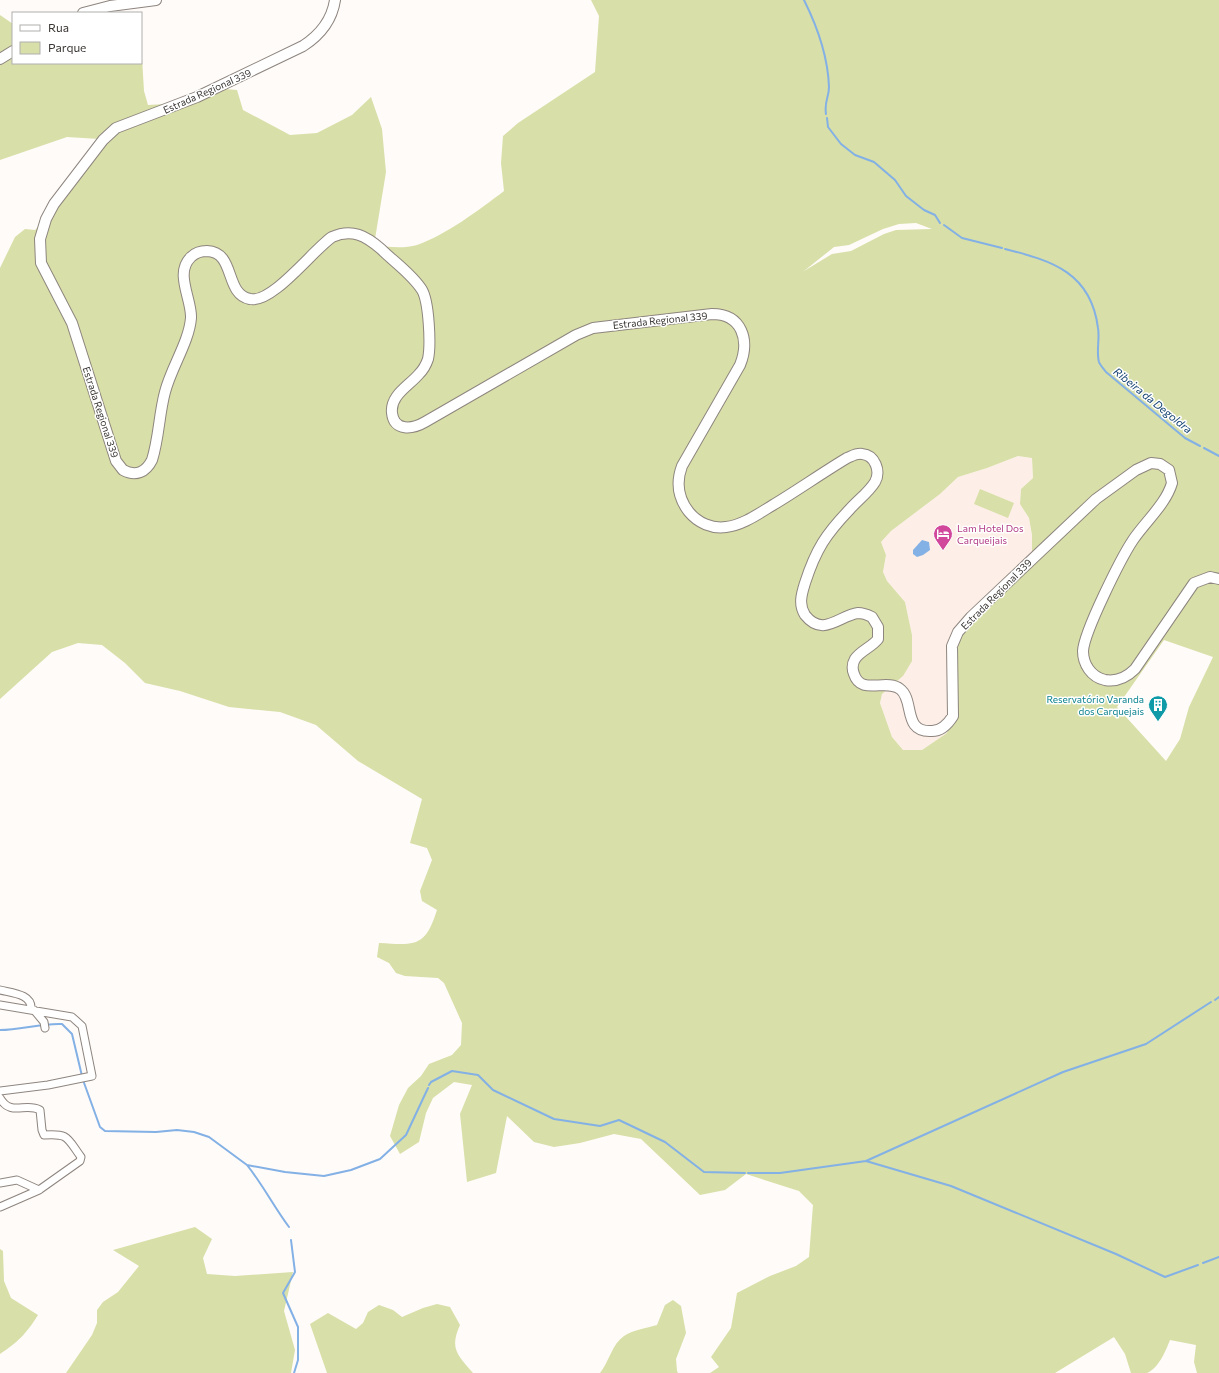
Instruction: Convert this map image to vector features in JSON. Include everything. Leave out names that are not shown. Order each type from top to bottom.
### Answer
[{"type":"main road","points":[[87,12],[110,6],[156,0]]},
{"type":"main road","name":"Estrada Regional 339","points":[[335,0],[326,25],[314,39],[304,46],[197,97],[116,128],[103,140],[54,204],[46,219],[40,239],[41,263],[72,323],[116,461],[123,470],[133,474],[143,472],[152,460],[165,391],[191,321],[190,300],[183,271],[190,257],[204,251],[216,254],[227,265],[237,292],[248,298],[256,300],[272,293],[332,237],[342,233],[353,232],[367,237],[411,277],[421,288],[425,298],[428,357],[423,369],[400,393],[392,406],[393,416],[396,422],[405,428],[413,428],[425,422],[576,335],[593,328],[712,314],[721,315],[732,320],[744,336],[744,356],[682,466],[678,483],[682,502],[695,519],[704,524],[719,527],[739,524],[767,509],[847,458],[862,454],[872,458],[877,467],[876,480],[824,538],[810,567],[802,590],[801,602],[805,614],[819,624],[834,624],[857,613],[872,617],[878,627],[878,639],[854,661],[852,669],[855,678],[865,685],[894,686],[900,689],[906,697],[911,720],[922,730],[933,731],[943,728],[953,716],[952,646],[963,626],[1096,499],[1141,467],[1156,463],[1165,466],[1169,470],[1172,483],[1164,499],[1132,542],[1120,563],[1085,640],[1083,655],[1087,667],[1094,675],[1103,679],[1116,680],[1126,676],[1135,669],[1194,583],[1210,577],[1219,579]]},
{"type":"main road","points":[[0,59],[12,52]]},
{"type":"street","points":[[0,990],[29,1000],[32,1004],[33,1010],[45,1025]]},
{"type":"street","points":[[0,1005],[72,1017],[82,1026],[92,1076],[0,1091]]},
{"type":"street","points":[[0,1098],[4,1104],[12,1108],[35,1107],[40,1110],[44,1135],[60,1133],[81,1157],[80,1161],[39,1190],[0,1207]]},
{"type":"street","points":[[0,1183],[17,1180],[39,1190]]},
{"type":"shaded area","points":[[1018,456],[1032,458],[1033,478],[1021,489],[1020,504],[1029,518],[1032,535],[1032,565],[949,724],[947,733],[922,750],[903,750],[892,737],[880,703],[882,694],[903,676],[912,635],[905,602],[887,581],[883,572],[886,555],[881,542],[891,531],[940,494],[958,477]]},
{"type":"green space","points":[[591,0],[1219,0],[1219,1373],[1197,1373],[1194,1362],[1196,1345],[1170,1340],[1162,1358],[1151,1371],[1147,1373],[1131,1373],[1125,1354],[1114,1337],[1055,1373],[710,1373],[719,1367],[711,1357],[731,1328],[737,1293],[770,1276],[796,1266],[809,1257],[813,1205],[799,1191],[746,1174],[725,1190],[700,1195],[641,1139],[614,1134],[580,1143],[554,1147],[534,1142],[507,1116],[496,1173],[467,1182],[460,1114],[472,1085],[454,1082],[433,1098],[426,1113],[419,1142],[400,1154],[390,1136],[399,1105],[408,1088],[421,1076],[429,1064],[452,1055],[461,1045],[462,1023],[444,983],[438,978],[405,976],[396,973],[389,963],[377,957],[379,943],[402,944],[417,942],[423,938],[433,922],[437,910],[422,901],[420,891],[432,860],[427,848],[410,843],[422,799],[358,761],[316,725],[280,712],[229,707],[180,691],[145,683],[125,663],[102,645],[78,643],[52,652],[0,699],[0,268],[15,237],[25,229],[35,230],[40,225],[99,139],[67,137],[0,160],[0,15],[12,23],[12,64],[142,64],[142,58],[144,91],[148,105],[183,103],[212,88],[237,90],[243,110],[290,135],[317,133],[352,115],[371,97],[382,129],[386,172],[374,245],[389,247],[412,246],[428,241],[462,221],[504,191],[501,163],[503,136],[518,123],[595,72],[599,16]],"holes":[[[916,223],[932,229],[896,230],[884,234],[851,251],[832,254],[804,271],[834,247],[849,245],[883,229],[899,224]],[[1018,456],[1032,458],[1033,478],[1021,489],[1020,504],[1029,518],[1032,535],[1032,564],[958,631],[947,733],[922,750],[903,750],[892,737],[880,703],[882,694],[903,676],[912,661],[912,635],[905,602],[887,581],[883,572],[886,555],[881,542],[891,531],[940,494],[958,477]],[[1164,640],[1213,657],[1189,707],[1180,739],[1166,761],[1117,707]]]},
{"type":"green space","points":[[980,489],[1014,503],[1008,518],[974,504]]},
{"type":"green space","points":[[195,1227],[212,1239],[203,1258],[207,1274],[235,1276],[293,1272],[284,1311],[295,1350],[291,1373],[66,1373],[92,1335],[97,1323],[97,1310],[103,1302],[118,1292],[139,1266],[113,1250]]},
{"type":"green space","points":[[0,1249],[3,1251],[4,1281],[11,1298],[38,1315],[21,1337],[12,1346],[0,1354]]},
{"type":"green space","points":[[673,1300],[681,1306],[686,1333],[676,1359],[678,1373],[600,1373],[620,1339],[631,1332],[657,1325],[665,1305]]},
{"type":"green space","points":[[437,1304],[450,1307],[460,1325],[455,1340],[455,1346],[459,1356],[473,1373],[327,1373],[310,1324],[328,1313],[356,1329],[363,1323],[368,1312],[379,1305],[393,1310],[402,1317]]},
{"type":"water","points":[[922,540],[929,542],[930,550],[917,557],[913,554],[913,550]]},
{"type":"waterway","name":"Ribeira da Degoldra","points":[[804,0],[813,20],[824,54],[829,87],[826,114]]},
{"type":"waterway","name":"Ribeira da Degoldra","points":[[827,118],[828,127],[841,144],[855,155],[874,162],[895,180],[906,196],[924,210],[935,215],[940,223]]},
{"type":"waterway","name":"Ribeira da Degoldra","points":[[944,225],[962,238],[1002,248]]},
{"type":"waterway","name":"Ribeira da Degoldra","points":[[1005,249],[1054,265],[1067,272],[1078,282],[1087,294],[1094,309],[1098,332],[1098,358],[1101,366],[1106,372],[1185,438],[1200,446]]},
{"type":"waterway","name":"Ribeira da Degoldra","points":[[1204,448],[1219,456]]},
{"type":"waterway","points":[[1215,1000],[1219,997]]},
{"type":"waterway","points":[[748,1173],[780,1173],[866,1161],[1063,1072],[1146,1044],[1211,1002]]},
{"type":"waterway","points":[[0,1030],[62,1024],[72,1034],[82,1076]]},
{"type":"waterway","points":[[429,1085],[431,1082],[452,1071],[478,1075],[493,1090],[554,1119],[600,1126],[619,1120],[665,1142],[704,1172],[745,1173]]},
{"type":"waterway","points":[[83,1080],[100,1127],[105,1131],[156,1132],[177,1130],[194,1132],[209,1137],[247,1165],[285,1172],[324,1176],[351,1170],[380,1159],[406,1135],[428,1088]]},
{"type":"waterway","points":[[866,1161],[951,1186],[1116,1254],[1165,1277],[1198,1265]]},
{"type":"waterway","points":[[247,1165],[289,1227]]},
{"type":"waterway","points":[[291,1240],[295,1272],[283,1293],[298,1327],[298,1360],[294,1373]]},
{"type":"waterway","points":[[1203,1263],[1219,1257]]},
{"type":"place","name":"Lam Hotel Dos Carqueijais","points":[[943,551]]},
{"type":"place","name":"Reservatório Varanda dos Carquejais","points":[[1158,722]]}]
